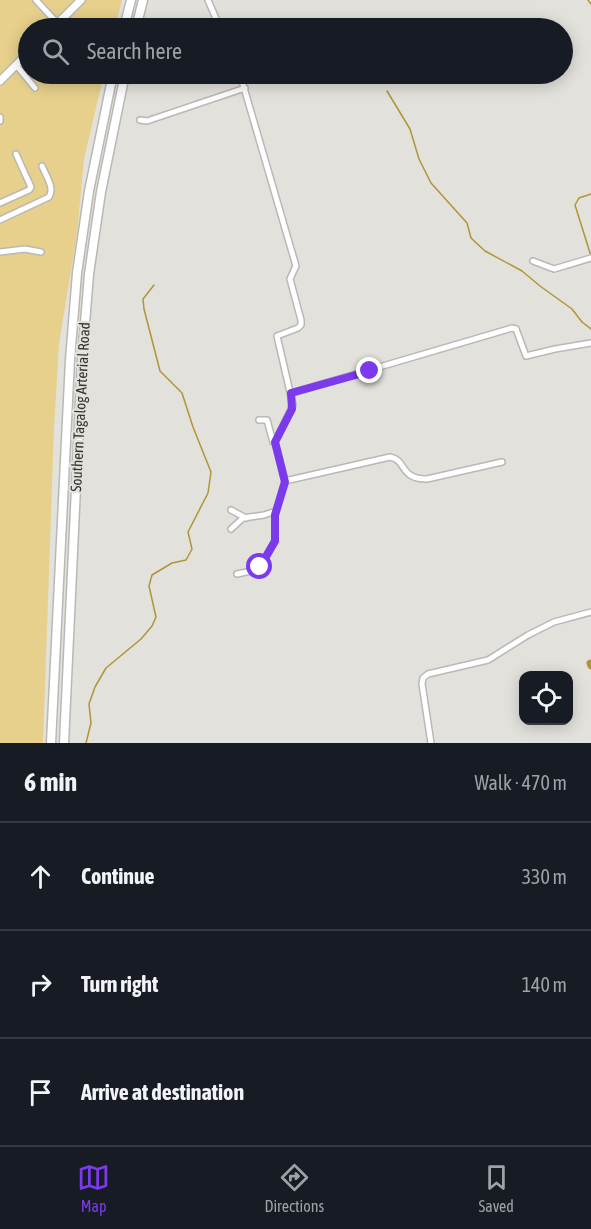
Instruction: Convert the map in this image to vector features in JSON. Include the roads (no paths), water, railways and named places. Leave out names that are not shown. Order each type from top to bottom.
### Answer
[{"type":"highway","points":[[126,18],[131,0]]},
{"type":"highway","points":[[138,18],[143,0]]},
{"type":"highway","name":"Southern Tagalog Arterial Road","points":[[51,743],[69,382],[77,273],[89,191],[111,84]]},
{"type":"highway","name":"Southern Tagalog Arterial Road","points":[[64,743],[82,360],[89,274],[103,182],[123,84]]},
{"type":"main road","points":[[62,18],[73,3],[81,0]]},
{"type":"main road","points":[[0,81],[16,65]]},
{"type":"street","points":[[36,0],[50,18]]},
{"type":"street","points":[[208,0],[216,18]]},
{"type":"street","points":[[32,84],[35,88]]},
{"type":"street","points":[[244,84],[296,266],[290,277],[301,325],[277,336],[291,393],[292,409],[275,442]]},
{"type":"street","points":[[140,120],[147,121],[245,88]]},
{"type":"street","points":[[0,203],[31,187],[16,154]]},
{"type":"street","points":[[0,220],[49,197],[52,188],[42,166]]},
{"type":"street","points":[[0,252],[29,249],[41,252]]},
{"type":"street","points":[[533,261],[554,269],[589,258]]},
{"type":"street","points":[[291,393],[512,328],[516,329],[526,356],[591,343]]},
{"type":"street","points":[[237,574],[260,567],[272,548],[276,536],[276,511],[285,482],[267,420],[259,420]]},
{"type":"street","points":[[285,482],[390,457],[397,459],[407,473],[415,479],[427,479],[502,462]]},
{"type":"street","points":[[231,510],[246,518]]},
{"type":"street","points":[[231,529],[240,520],[276,511]]},
{"type":"street","points":[[431,743],[423,678],[428,674],[488,660],[554,622],[591,612]]},
{"type":"waterway","points":[[588,0],[591,4]]},
{"type":"waterway","points":[[387,91],[410,129],[419,159],[431,183],[467,223],[471,238],[485,251],[522,271],[572,309],[591,329]]},
{"type":"waterway","points":[[591,194],[579,198],[575,205],[591,256]]},
{"type":"waterway","points":[[86,743],[91,723],[89,704],[95,687],[106,668],[141,639],[152,626],[156,617],[149,586],[152,575],[172,563],[186,560],[192,549],[188,532],[208,493],[211,472],[182,393],[160,371],[143,299],[154,285]]}]
